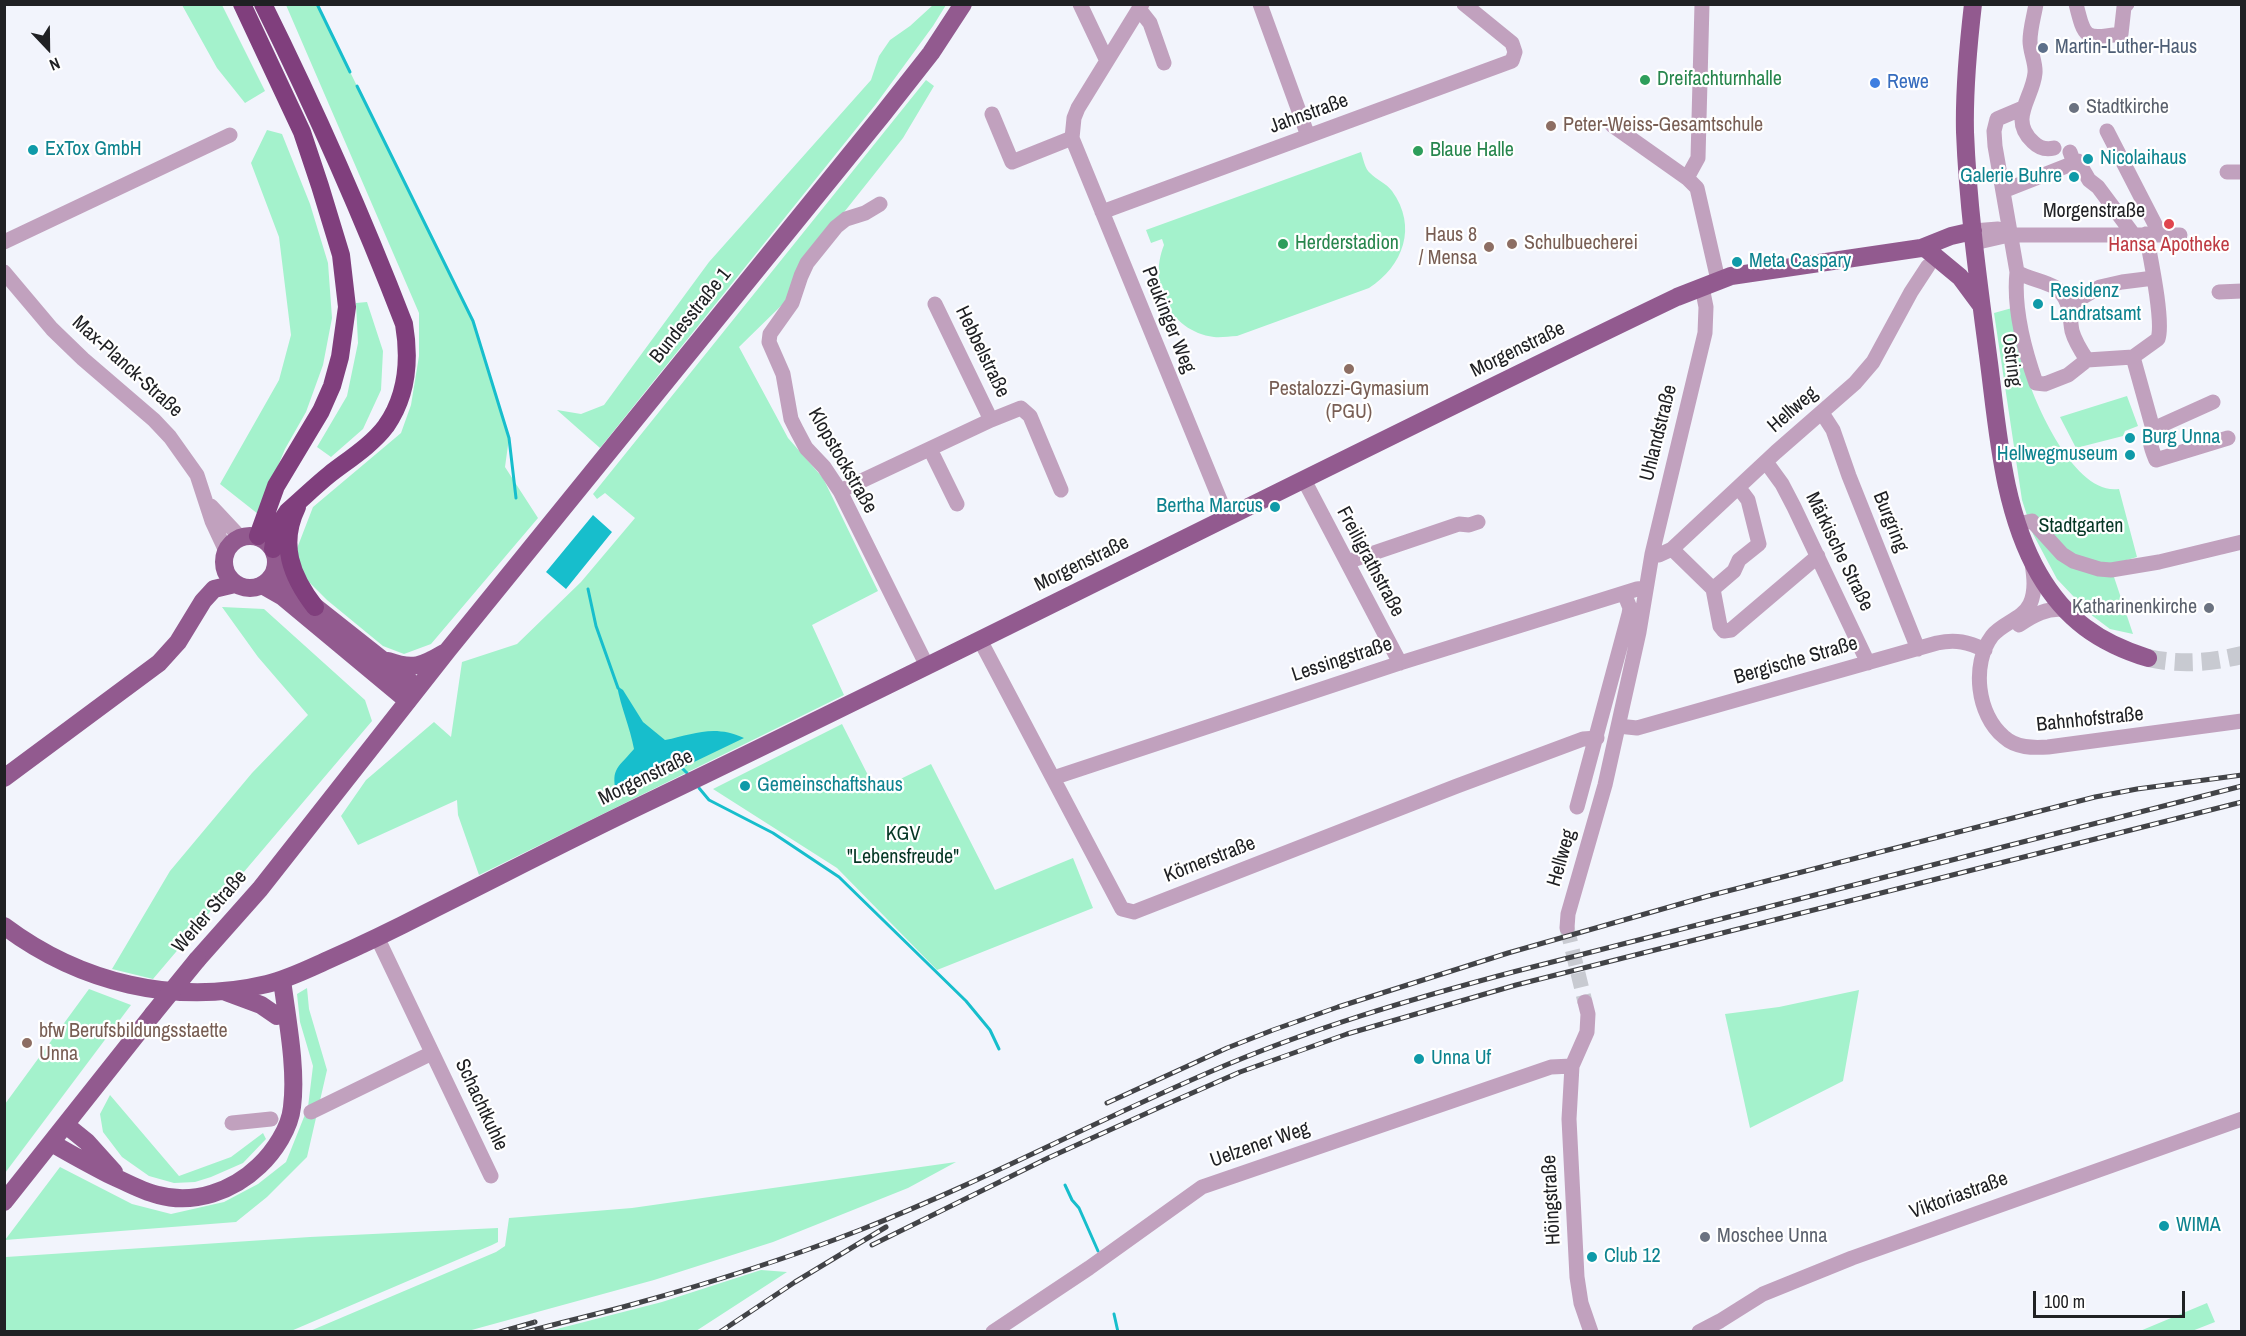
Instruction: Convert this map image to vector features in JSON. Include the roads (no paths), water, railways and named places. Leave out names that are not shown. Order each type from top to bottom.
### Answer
[{"type":"highway","points":[[242,4],[302,132],[341,255],[347,307],[344,334],[332,386],[317,419],[276,486],[249,537]]},
{"type":"highway","points":[[263,4],[321,123],[374,246],[404,324],[408,347],[407,370],[401,399],[385,427],[281,520],[275,534],[273,549]]},
{"type":"highway","points":[[301,500],[292,521],[289,555],[293,571],[302,590],[315,607]]},
{"type":"main road","name":"Bundesstraße 1","points":[[448,650],[884,114],[931,53],[963,4]]},
{"type":"main road","name":"Ostring","points":[[1973,4],[1965,107],[1973,230],[2005,475],[2018,524],[2032,560],[2048,588],[2066,610],[2087,629],[2110,644],[2148,658]]},
{"type":"main road","name":"Morgenstraße","points":[[1924,254],[1951,236],[1973,230]]},
{"type":"main road","name":"Morgenstraße","points":[[274,982],[377,938],[612,819],[1710,284],[1737,275],[1924,254],[1973,230]]},
{"type":"main road","points":[[1924,254],[1960,277],[1982,307]]},
{"type":"main road","points":[[203,601],[210,581],[225,559],[231,543],[249,537],[264,539],[273,549],[277,560],[268,579],[253,588],[244,588],[235,584],[228,577],[225,559]]},
{"type":"main road","points":[[268,579],[288,586],[315,607],[379,658],[413,694]]},
{"type":"main road","points":[[268,579],[283,597],[413,694]]},
{"type":"main road","points":[[4,778],[159,663],[178,642],[203,601],[214,589],[235,584]]},
{"type":"main road","points":[[379,658],[407,667],[417,665],[448,650]]},
{"type":"main road","name":"Werler Straße","points":[[4,1202],[197,960],[260,889],[448,650]]},
{"type":"main road","points":[[4,926],[46,954],[102,978],[145,988],[174,992],[224,991],[274,982]]},
{"type":"main road","points":[[274,982],[277,1016],[291,1059]]},
{"type":"main road","points":[[52,1143],[121,1180],[160,1196],[186,1198],[216,1193],[251,1174],[285,1130],[292,1110],[294,1085],[291,1059],[274,982]]},
{"type":"main road","points":[[224,991],[261,1005],[277,1016]]},
{"type":"main road","points":[[66,1125],[87,1142],[121,1180]]},
{"type":"street","points":[[1080,4],[1107,61]]},
{"type":"street","points":[[1260,4],[1308,136]]},
{"type":"street","name":"Jahnstraße","points":[[1102,212],[1512,61],[1515,52],[1512,43],[1464,4]]},
{"type":"street","points":[[1612,124],[1687,178],[1698,158],[1702,4]]},
{"type":"street","points":[[2036,4],[2030,40],[2035,74],[2023,108],[2023,127],[2026,135],[2041,148],[2054,148]]},
{"type":"street","points":[[2076,4],[2082,27],[2086,34],[2091,36],[2121,34],[2124,7],[2127,4]]},
{"type":"street","points":[[992,114],[1012,162],[1072,138],[1077,108],[1141,7],[1150,23],[1164,63]]},
{"type":"street","points":[[2023,108],[1997,119],[1994,130],[2016,272],[2017,306],[2036,383],[2045,384],[2068,375],[2087,360],[2133,357],[2153,344],[2160,334],[2154,278],[2146,234],[2107,131]]},
{"type":"street","points":[[4,242],[230,135]]},
{"type":"street","name":"Peukinger Weg","points":[[1072,138],[1227,518]]},
{"type":"street","points":[[2003,191],[2072,157],[2078,161],[2089,180],[2146,234]]},
{"type":"street","name":"Uhlandstraße","points":[[1645,588],[1705,333],[1710,284],[1700,197],[1697,188],[1687,178]]},
{"type":"street","name":"Klopstockstraße","points":[[880,204],[865,213],[846,219],[836,227],[807,263],[792,303],[770,334],[769,342],[783,375],[791,419],[796,431],[806,448],[824,467],[840,491],[927,666]]},
{"type":"street","name":"Morgenstraße","points":[[1973,230],[2009,235],[2180,235]]},
{"type":"street","name":"Hellweg","points":[[1652,554],[1666,553],[1672,549],[1855,383],[1873,362],[1911,292],[1924,254]]},
{"type":"street","name":"Max-Planck-Straße","points":[[4,272],[52,330],[154,420],[170,437],[197,475],[225,559]]},
{"type":"street","points":[[2016,272],[2055,288],[2069,305],[2073,332],[2087,360]]},
{"type":"street","points":[[2069,305],[2100,287],[2154,278]]},
{"type":"street","points":[[2219,292],[2241,291]]},
{"type":"street","name":"Hebbelstraße","points":[[934,304],[991,420]]},
{"type":"street","points":[[2133,357],[2153,429]]},
{"type":"street","points":[[2213,402],[2153,429],[2150,435],[2150,445],[2156,460],[2228,438]]},
{"type":"street","points":[[840,491],[1021,408],[1026,411],[1061,490]]},
{"type":"street","name":"Burgring","points":[[1822,412],[1833,430],[1918,649]]},
{"type":"street","points":[[930,449],[957,504]]},
{"type":"street","name":"Märkische Straße","points":[[1766,462],[1782,484],[1868,663]]},
{"type":"street","name":"Freiligrathstraße","points":[[1304,480],[1400,663]]},
{"type":"street","points":[[1713,589],[1734,571],[1739,560],[1759,544],[1748,500],[1738,488]]},
{"type":"street","name":"Max-Planck-Straße","points":[[207,502],[249,537]]},
{"type":"street","points":[[2018,524],[2032,521],[2062,554],[2073,561],[2111,570],[2159,562],[2241,542]]},
{"type":"street","points":[[1347,562],[1459,524],[1469,525],[1478,522]]},
{"type":"street","points":[[1672,549],[1713,589],[1720,626],[1725,630],[1731,630],[1818,556]]},
{"type":"street","name":"Bahnhofstraße","points":[[2032,560],[2033,594],[2028,607],[1992,637],[1985,650],[1981,667],[1980,685],[1983,705],[1989,718],[2004,738],[2029,748],[2171,732],[2241,721]]},
{"type":"street","name":"Hellweg","points":[[1567,928],[1568,914],[1605,784],[1639,632],[1645,588]]},
{"type":"street","name":"Lessingstraße","points":[[1053,777],[1400,663],[1645,588]]},
{"type":"street","name":"Hellweg","points":[[1577,807],[1629,614],[1630,608],[1624,593]]},
{"type":"street","points":[[1985,650],[2006,633],[2038,614],[2054,609],[2066,610]]},
{"type":"street","name":"Körnerstraße","points":[[980,640],[1122,909],[1134,912],[1457,786],[1583,739],[1597,738]]},
{"type":"street","name":"Bergische Straße","points":[[1618,726],[1637,728],[1936,643],[1958,640],[1985,650]]},
{"type":"street","name":"Schachtkuhle","points":[[377,938],[491,1176]]},
{"type":"street","points":[[1572,1066],[1587,1032],[1588,1014],[1585,1002]]},
{"type":"street","name":"Schachtkuhle","points":[[311,1112],[432,1053]]},
{"type":"street","name":"Uelzener Weg","points":[[993,1332],[1089,1268],[1202,1187],[1551,1067],[1572,1066]]},
{"type":"street","name":"Höingstraße","points":[[1572,1066],[1569,1119],[1577,1277],[1581,1303],[1591,1332]]},
{"type":"street","points":[[232,1123],[271,1119]]},
{"type":"street","name":"Viktoriastraße","points":[[1698,1332],[1720,1322],[1763,1294],[1852,1258],[2241,1119]]},
{"type":"water","points":[[593,515],[612,532],[566,589],[546,572]]},
{"type":"water","points":[[617,686],[623,690],[643,722],[665,740],[713,731],[744,738],[617,799],[614,781],[616,771],[634,749]]},
{"type":"waterway","points":[[317,4],[350,72]]},
{"type":"waterway","points":[[357,86],[473,321],[509,438],[516,498]]},
{"type":"waterway","points":[[588,589],[596,626],[618,688]]},
{"type":"waterway","points":[[681,767],[687,773]]},
{"type":"waterway","points":[[699,788],[709,800],[773,833],[839,877],[966,1001],[990,1030],[999,1049]]},
{"type":"waterway","points":[[1065,1185],[1072,1200],[1079,1208],[1098,1251]]},
{"type":"waterway","points":[[1114,1314],[1118,1332]]},
{"type":"tunnel","points":[[2148,658],[2172,662],[2195,662],[2242,655]]},
{"type":"tunnel","points":[[1567,928],[1585,1002]]},
{"type":"railway","points":[[1107,1103],[1227,1048],[1273,1030],[1508,953],[1708,896],[2095,797],[2242,775]]},
{"type":"railway","points":[[526,1332],[691,1288],[832,1241],[905,1212],[1212,1071],[1361,1016],[1513,972],[2242,786]]},
{"type":"railway","points":[[872,1245],[1048,1158],[1167,1104],[1240,1072],[1347,1034],[1516,985],[2242,802]]},
{"type":"railway","points":[[720,1332],[795,1282],[886,1227]]},
{"type":"railway","points":[[500,1332],[535,1322]]},
{"type":"place","name":"Martin-Luther-Haus","points":[[2043,48]]},
{"type":"place","name":"Dreifachturnhalle","points":[[1645,80]]},
{"type":"place","name":"Rewe","points":[[1875,83]]},
{"type":"place","name":"Stadtkirche","points":[[2074,108]]},
{"type":"place","name":"Peter-Weiss-Gesamtschule","points":[[1551,126]]},
{"type":"place","name":"ExTox GmbH","points":[[33,150]]},
{"type":"place","name":"Blaue Halle","points":[[1418,151]]},
{"type":"place","name":"Nicolaihaus","points":[[2088,159]]},
{"type":"place","name":"Galerie Buhre","points":[[2074,177]]},
{"type":"place","name":"Hansa Apotheke","points":[[2169,224]]},
{"type":"place","name":"Herderstadion","points":[[1283,244]]},
{"type":"place","name":"Schulbuecherei","points":[[1512,244]]},
{"type":"place","name":"Haus 8 / Mensa","points":[[1489,247]]},
{"type":"place","name":"Meta Caspary","points":[[1737,262]]},
{"type":"place","name":"Residenz Landratsamt","points":[[2038,304]]},
{"type":"place","name":"Pestalozzi-Gymasium (PGU)","points":[[1349,369]]},
{"type":"place","name":"Burg Unna","points":[[2130,438]]},
{"type":"place","name":"Hellwegmuseum","points":[[2130,455]]},
{"type":"place","name":"Bertha Marcus","points":[[1275,507]]},
{"type":"place","name":"Katharinenkirche","points":[[2209,608]]},
{"type":"place","name":"Gemeinschaftshaus","points":[[745,786]]},
{"type":"place","name":"bfw Berufsbildungsstaette Unna","points":[[27,1043]]},
{"type":"place","name":"Unna Uf","points":[[1419,1059]]},
{"type":"place","name":"WIMA","points":[[2164,1226]]},
{"type":"place","name":"Moschee Unna","points":[[1705,1237]]},
{"type":"place","name":"Club 12","points":[[1592,1257]]},
{"type":"park label","name":"Stadtgarten","points":[[2081,527]]},
{"type":"park label","name":"KGV \"Lebensfreude\"","points":[[903,846]]}]
